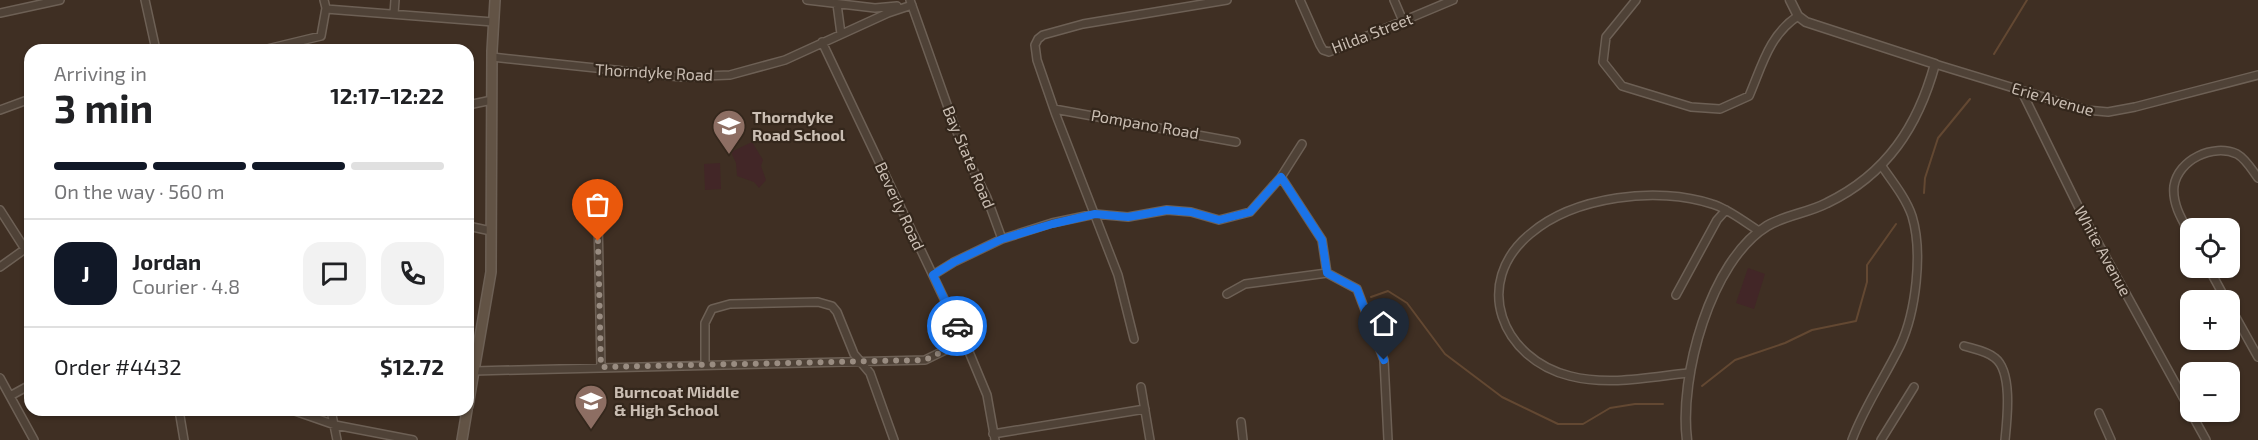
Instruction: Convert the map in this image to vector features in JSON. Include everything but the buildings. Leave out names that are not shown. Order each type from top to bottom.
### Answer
[{"type":"main road","points":[[474,371],[489,289],[492,57],[495,0]]},
{"type":"main road","points":[[462,440],[466,416]]},
{"type":"street","points":[[0,13],[60,0]]},
{"type":"street","points":[[145,0],[155,44]]},
{"type":"street","points":[[288,44],[321,36],[326,9],[324,0]]},
{"type":"street","points":[[394,14],[395,0]]},
{"type":"street","points":[[807,0],[875,8],[911,2]]},
{"type":"street","points":[[1134,339],[1118,275],[1054,109],[1037,60],[1035,45],[1043,35],[1083,24],[1190,3],[1227,0]]},
{"type":"street","name":"Hilda Street","points":[[1300,0],[1324,50],[1329,52],[1453,0]]},
{"type":"street","points":[[1394,0],[1404,21]]},
{"type":"street","points":[[1636,0],[1606,37],[1604,62],[1622,86],[1690,107],[1720,109],[1749,96],[1774,37],[1787,23],[1798,16],[1790,0]]},
{"type":"street","name":"Thorndyke Road","points":[[492,57],[681,77],[730,75],[784,60],[911,2]]},
{"type":"street","name":"Bay State Road","points":[[911,2],[955,126],[987,198],[1002,239]]},
{"type":"street","points":[[837,4],[841,34]]},
{"type":"street","points":[[326,9],[493,22]]},
{"type":"street","name":"Erie Avenue","points":[[1798,16],[1815,25],[1851,37],[2086,110],[2108,112],[2258,75]]},
{"type":"street","name":"Beverly Road","points":[[822,42],[964,341],[987,395],[994,437]]},
{"type":"street","points":[[1687,440],[1685,408],[1688,373],[1697,338],[1711,301],[1739,251],[1759,231],[1787,217],[1815,209],[1838,198],[1857,186],[1881,165],[1913,122],[1926,96],[1935,64]]},
{"type":"street","name":"White Avenue","points":[[2020,90],[2081,212],[2180,393]]},
{"type":"street","points":[[474,104],[492,100]]},
{"type":"street","points":[[0,110],[24,101]]},
{"type":"street","name":"Pompano Road","points":[[1054,109],[1236,142]]},
{"type":"street","points":[[933,275],[954,262],[1002,239],[1095,214],[1128,217],[1167,210],[1191,212],[1219,220],[1250,212],[1281,177],[1302,144]]},
{"type":"street","points":[[2182,218],[2175,203],[2174,185],[2179,174],[2196,158],[2213,150],[2228,151],[2244,159],[2258,178]]},
{"type":"street","points":[[1852,440],[1900,345],[1910,321],[1914,294],[1916,253],[1912,215],[1881,165]]},
{"type":"street","points":[[1281,177],[1322,240],[1327,273]]},
{"type":"street","points":[[1688,373],[1596,381],[1569,376],[1551,369],[1522,350],[1509,333],[1500,304],[1501,279],[1511,256],[1530,234],[1554,219],[1581,208],[1626,197],[1667,196],[1698,199],[1726,210],[1759,231]]},
{"type":"street","points":[[588,200],[598,218],[601,367]]},
{"type":"street","points":[[0,210],[24,247]]},
{"type":"street","points":[[1676,295],[1717,220],[1726,210]]},
{"type":"street","points":[[474,227],[491,231]]},
{"type":"street","points":[[0,267],[24,250]]},
{"type":"street","points":[[1227,294],[1245,284],[1327,273],[1357,289],[1384,360],[1388,440]]},
{"type":"street","points":[[705,365],[705,323],[712,309],[730,304],[825,303],[837,312],[854,354],[870,373],[894,440]]},
{"type":"street","points":[[2240,325],[2258,357]]},
{"type":"street","points":[[474,371],[925,360],[964,341]]},
{"type":"street","points":[[1964,346],[1987,353],[1999,362],[2007,393],[2005,440]]},
{"type":"street","points":[[0,378],[34,440]]},
{"type":"street","points":[[1141,387],[1150,440]]},
{"type":"street","points":[[1881,440],[1914,387]]},
{"type":"street","points":[[10,396],[24,388]]},
{"type":"street","points":[[994,437],[1144,409]]},
{"type":"street","points":[[2099,413],[2111,440]]},
{"type":"street","points":[[180,416],[184,440]]},
{"type":"street","points":[[310,416],[335,424],[413,440]]},
{"type":"street","points":[[333,416],[337,440]]},
{"type":"street","points":[[1241,422],[1244,440]]},
{"type":"street","name":"White Avenue","points":[[2196,422],[2206,440]]},
{"type":"shaded area","points":[[752,142],[763,160],[761,166],[766,180],[759,188],[754,182],[737,176],[736,163],[731,152]]},
{"type":"shaded area","points":[[720,163],[721,189],[705,190],[704,164]]},
{"type":"shaded area","points":[[1748,268],[1765,274],[1754,309],[1736,303]]},
{"type":"waterway","points":[[1994,54],[2027,0]]},
{"type":"waterway","points":[[1924,193],[1925,178],[1938,138],[1970,99]]},
{"type":"waterway","points":[[1702,386],[1735,360],[1785,343],[1812,330],[1856,321],[1867,282],[1867,265],[1896,224]]},
{"type":"waterway","points":[[1371,297],[1388,291],[1407,303],[1445,354],[1502,397],[1558,424],[1583,424],[1610,408],[1635,404],[1663,404]]},
{"type":"way so far","points":[[598,241],[601,367],[925,360],[964,341],[957,326]]},
{"type":"place","name":"Thorndyke Road School","points":[[729,155]]},
{"type":"place","name":"Burncoat Middle & High School","points":[[591,430]]},
{"type":"route","points":[[957,326],[933,275],[976,250],[1002,239],[1095,214],[1128,217],[1167,210],[1191,212],[1219,220],[1250,212],[1281,177],[1322,240],[1327,273],[1357,289],[1384,360]]}]
